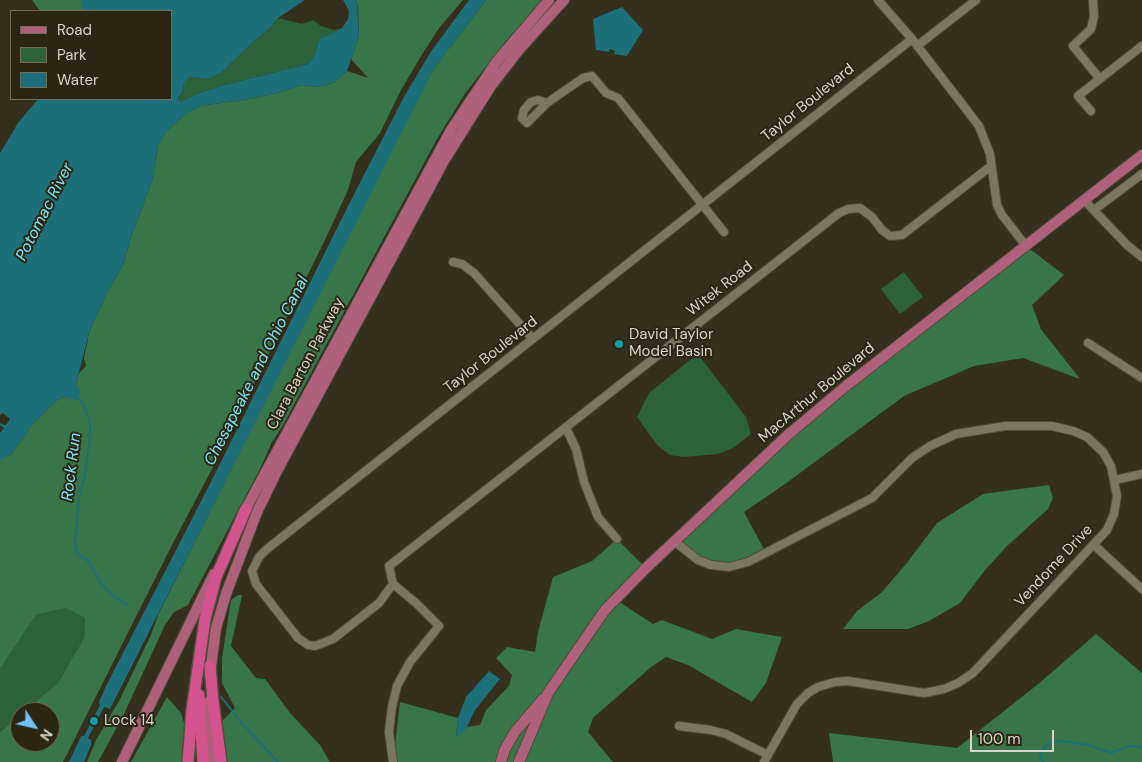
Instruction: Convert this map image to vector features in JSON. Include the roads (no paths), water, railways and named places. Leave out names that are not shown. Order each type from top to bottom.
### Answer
[{"type":"highway","points":[[188,762],[192,710],[210,594],[246,508]]},
{"type":"highway","points":[[201,646],[199,702],[203,762]]},
{"type":"highway","points":[[210,666],[221,762]]},
{"type":"main road","name":"Clara Barton Parkway","points":[[122,762],[246,508],[451,130],[496,61],[549,0]]},
{"type":"main road","name":"Clara Barton Parkway","points":[[212,762],[209,717],[210,666],[216,628],[226,594],[257,512],[276,473],[446,159],[492,86],[518,51],[549,15],[565,0]]},
{"type":"main road","name":"MacArthur Boulevard","points":[[501,762],[505,749],[515,732],[548,693],[605,610],[674,541],[789,434],[846,386],[1142,155]]},
{"type":"main road","name":"MacArthur Boulevard","points":[[519,762],[548,693]]},
{"type":"street","points":[[878,0],[912,39],[979,126],[986,140],[997,205],[1005,219],[1026,246]]},
{"type":"street","points":[[917,46],[976,0]]},
{"type":"street","points":[[1093,0],[1094,16],[1091,28],[1073,46],[1100,79]]},
{"type":"street","name":"Taylor Boulevard","points":[[393,584],[379,603],[333,639],[315,646],[308,645],[298,638],[256,584],[252,571],[259,557],[267,549],[912,39]]},
{"type":"street","points":[[1091,111],[1078,96],[1142,46]]},
{"type":"street","points":[[547,103],[583,78],[592,76],[606,93],[618,98],[724,232]]},
{"type":"street","name":"Witek Road","points":[[393,584],[389,566],[839,213],[848,209],[860,208],[872,217],[882,230],[890,236],[902,235],[991,166]]},
{"type":"street","points":[[1094,210],[1142,174]]},
{"type":"street","points":[[1085,201],[1127,245],[1142,257]]},
{"type":"street","points":[[453,262],[462,264],[474,273],[533,339]]},
{"type":"street","points":[[1088,343],[1142,378]]},
{"type":"street","name":"Vendome Drive","points":[[674,541],[698,560],[711,565],[728,567],[748,562],[872,498],[912,458],[930,446],[956,434],[1005,426],[1052,426],[1074,431],[1087,437],[1103,452],[1111,466],[1117,496],[1114,514],[1107,530],[973,673],[958,683],[944,689],[924,693],[848,681],[835,682],[818,687],[808,693],[797,704],[766,758]]},
{"type":"street","points":[[566,428],[576,449],[584,482],[598,517],[617,539]]},
{"type":"street","points":[[1115,480],[1142,474]]},
{"type":"street","points":[[1094,545],[1142,589]]},
{"type":"street","points":[[393,584],[439,626],[410,662],[397,686],[389,732],[393,762]]},
{"type":"street","points":[[679,726],[726,734],[766,758]]},
{"type":"water","name":"Potomac River","points":[[81,0],[305,0],[278,18],[269,29],[221,73],[208,79],[190,77],[184,83],[178,100],[181,102],[221,86],[308,64],[313,58],[320,39],[342,28],[348,19],[349,11],[343,0],[356,0],[359,36],[347,71],[335,82],[317,87],[303,85],[249,99],[200,106],[188,112],[164,134],[158,145],[152,181],[131,237],[123,265],[106,294],[89,333],[76,384],[81,392],[76,400],[64,397],[56,401],[33,424],[11,454],[1,459],[0,465],[0,433],[4,428],[0,423],[6,425],[10,419],[3,413],[0,415],[0,153],[18,123],[37,100],[172,100],[172,10],[83,10]]},
{"type":"water","name":"Chesapeake and Ohio Canal","points":[[469,0],[486,0],[434,68],[110,709],[104,707],[88,738],[91,740],[91,745],[84,762],[69,762],[81,736],[84,736],[100,705],[99,702],[105,688],[211,482],[405,95],[432,50]]},
{"type":"water","points":[[622,7],[643,30],[627,56],[614,54],[615,51],[610,49],[609,52],[596,50],[593,19]]},
{"type":"water","points":[[489,671],[500,679],[475,710],[467,727],[456,738],[458,718],[466,697]]},
{"type":"waterway","name":"Rock Run","points":[[77,398],[84,405],[90,423],[90,434],[86,470],[79,499],[76,551],[78,555],[85,558],[90,564],[102,585],[127,605]]},
{"type":"waterway","name":"Rock Run","points":[[221,697],[278,762]]},
{"type":"waterway","name":"Rock Run","points":[[1044,762],[1040,758],[1040,754],[1045,747],[1060,741],[1089,745],[1111,753],[1128,746],[1142,747]]},
{"type":"place","name":"David Taylor Model Basin","points":[[619,344]]},
{"type":"place","name":"Lock 14","points":[[94,721]]}]
